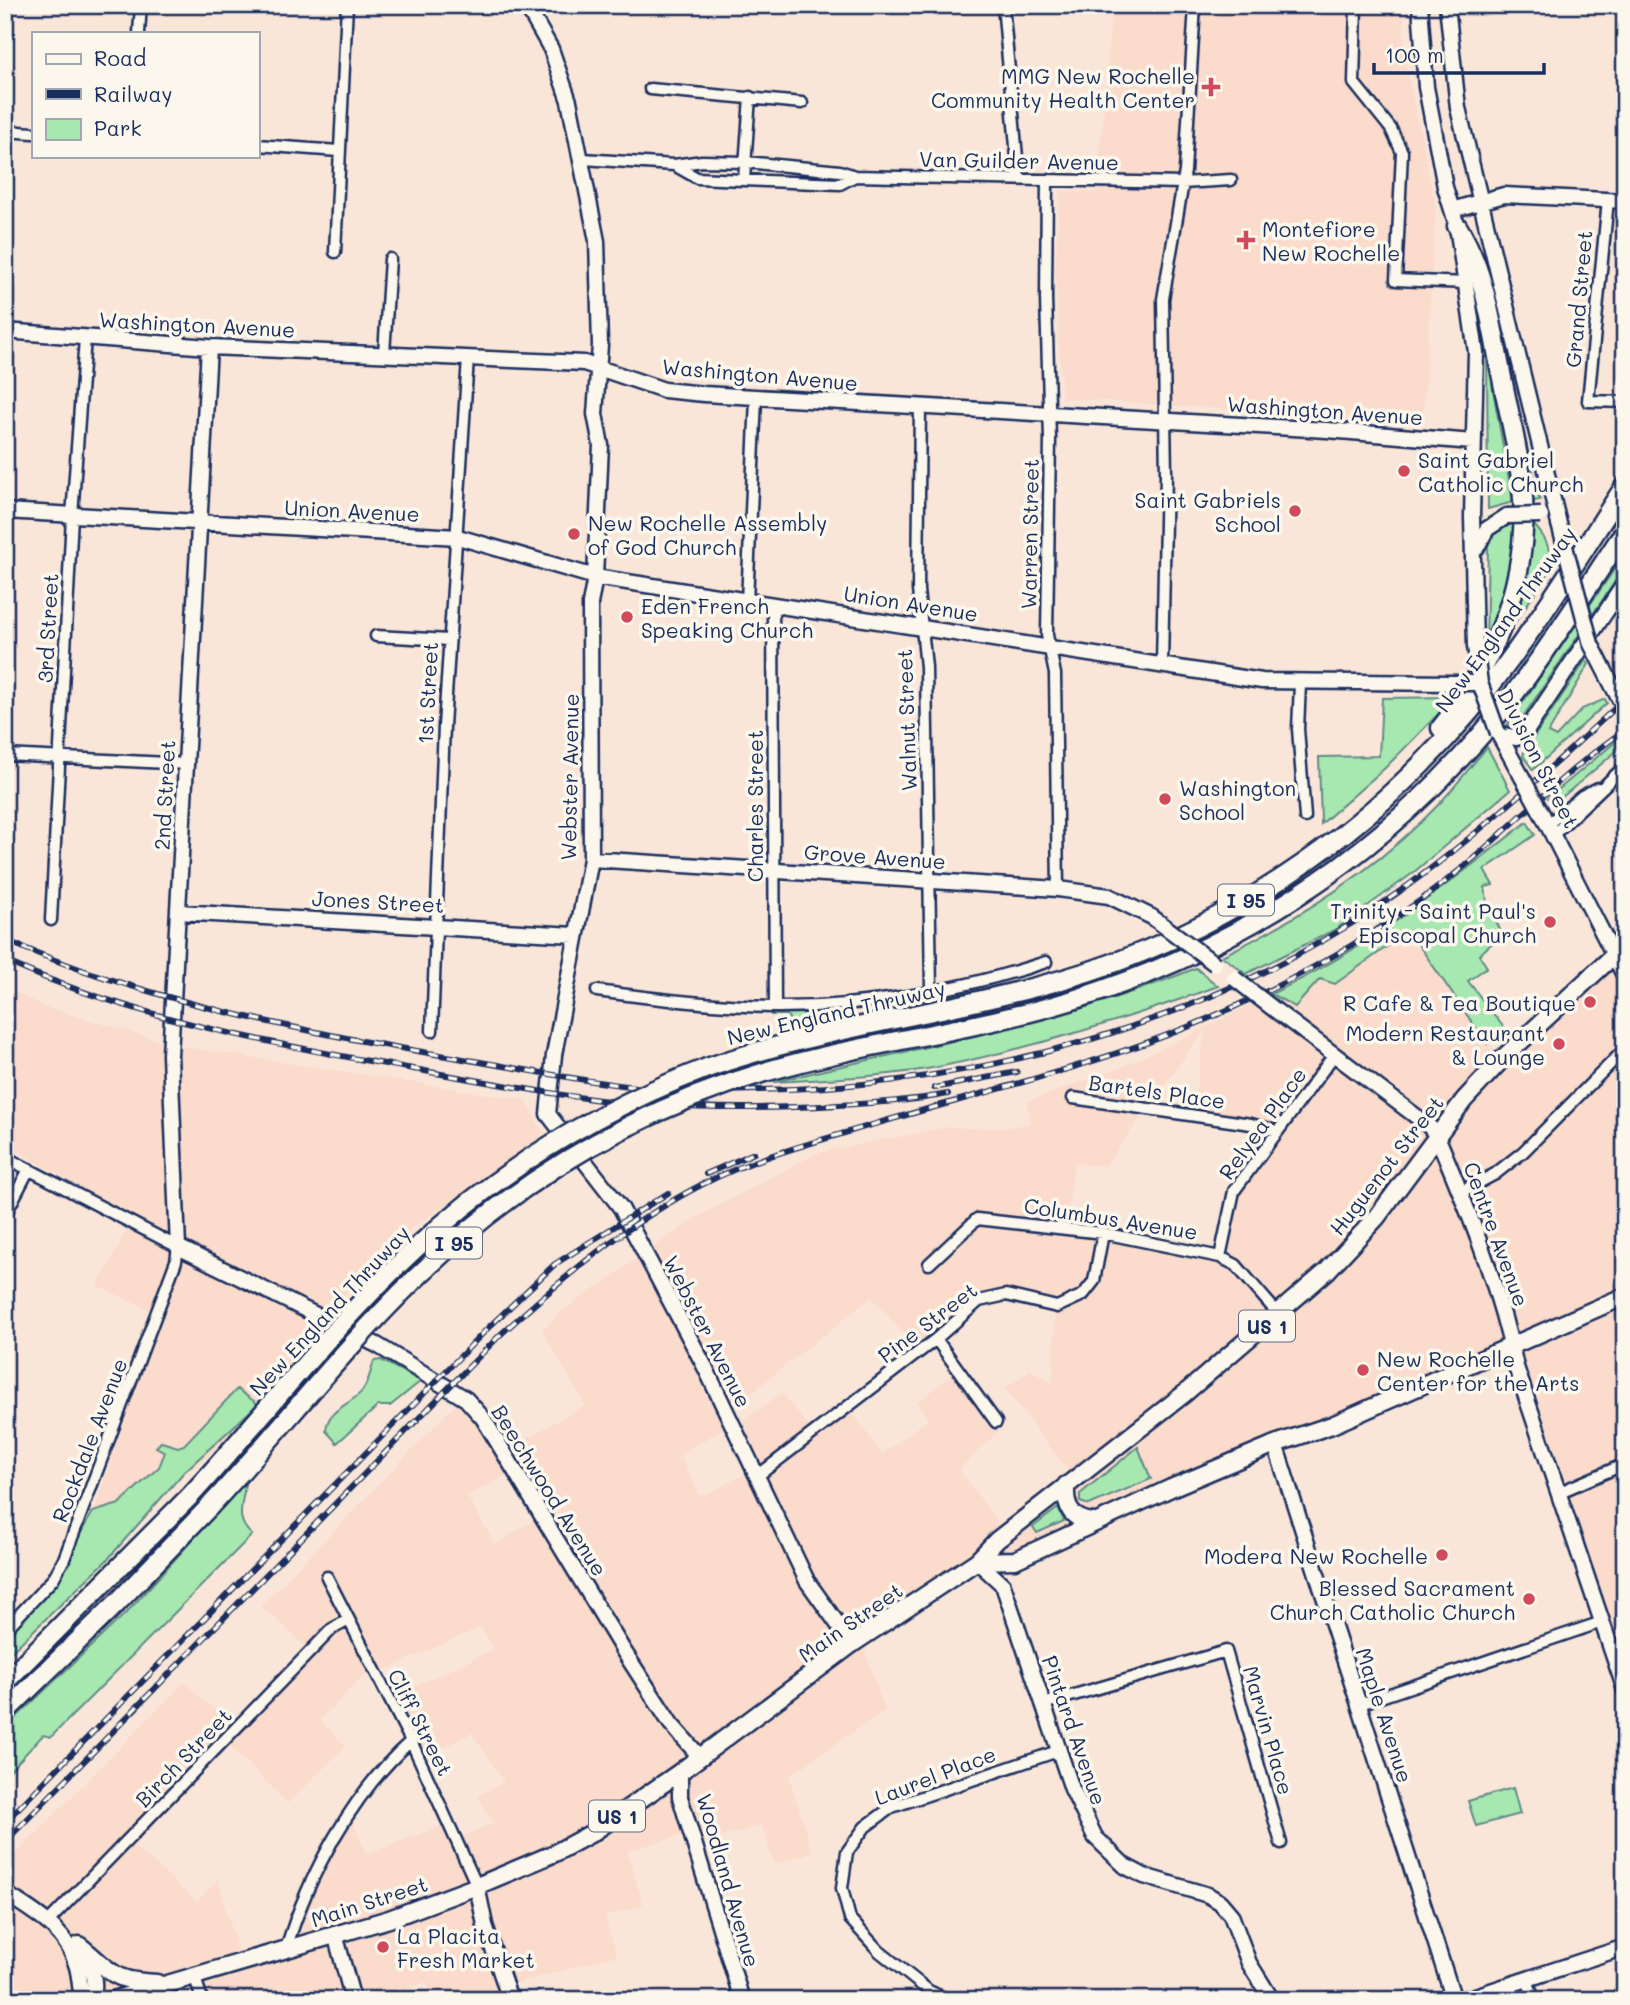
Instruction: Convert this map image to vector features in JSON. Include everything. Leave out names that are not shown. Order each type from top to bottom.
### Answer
[{"type":"highway","points":[[1385,799],[1447,722],[1491,654],[1512,598],[1522,544],[1520,473],[1492,329],[1478,264],[1455,218]]},
{"type":"highway","name":"New England Thruway","points":[[5,1682],[191,1495],[369,1295],[459,1210],[559,1139],[632,1100],[707,1068],[823,1034],[1025,990],[1143,952],[1217,917],[1288,875],[1385,799],[1444,741],[1497,677],[1625,486]]},
{"type":"highway","name":"New England Thruway","points":[[5,1712],[117,1603],[209,1507],[379,1316],[476,1224],[544,1174],[615,1132],[690,1098],[768,1071],[828,1055],[991,1021],[1097,992],[1186,959],[1296,898],[1364,849],[1455,765],[1532,668],[1625,531]]},
{"type":"main road","name":"Huguenot Street","points":[[976,1561],[997,1539],[1143,1428],[1279,1315],[1327,1271],[1377,1217],[1464,1100],[1504,1057],[1620,949]]},
{"type":"main road","points":[[976,1561],[1014,1560],[1093,1522],[1275,1444],[1332,1425],[1625,1296]]},
{"type":"main road","points":[[1066,1485],[1066,1503],[1070,1513],[1093,1522]]},
{"type":"main road","name":"Main Street","points":[[113,2000],[389,1919],[477,1886],[592,1833],[680,1772],[852,1644],[976,1561]]},
{"type":"main road","points":[[72,1942],[125,1982],[173,1983]]},
{"type":"street","points":[[139,32],[141,5]]},
{"type":"street","points":[[335,252],[346,5]]},
{"type":"street","name":"Webster Avenue","points":[[526,5],[551,49],[569,101],[583,159],[597,240],[600,345],[595,414],[601,445],[595,577],[590,604],[591,859],[554,1055],[548,1114],[621,1208],[705,1367],[807,1581],[852,1644]]},
{"type":"street","points":[[1003,5],[1019,179]]},
{"type":"street","points":[[1162,664],[1165,420],[1163,299],[1182,183],[1195,5]]},
{"type":"street","points":[[1356,5],[1354,83],[1391,129],[1402,152],[1396,281],[1466,283]]},
{"type":"street","name":"Division Street","points":[[1420,5],[1426,87],[1438,156],[1455,218],[1476,352],[1473,442],[1475,646],[1480,683],[1498,733],[1620,949],[1625,977]]},
{"type":"street","points":[[1447,5],[1457,104],[1559,522],[1591,644],[1625,710]]},
{"type":"street","points":[[650,89],[802,103]]},
{"type":"street","points":[[744,180],[750,97]]},
{"type":"street","points":[[5,131],[32,134]]},
{"type":"street","points":[[259,145],[339,151]]},
{"type":"street","name":"Van Guilder Avenue","points":[[583,159],[674,165],[702,161],[745,162],[840,171],[855,176],[1182,183],[1231,180]]},
{"type":"street","name":"Van Guilder Avenue","points":[[674,165],[697,178],[840,184],[855,176]]},
{"type":"street","name":"Warren Street","points":[[1047,180],[1046,298],[1050,415],[1047,635],[1055,674],[1058,889]]},
{"type":"street","points":[[1455,218],[1481,200],[1504,195],[1625,201]]},
{"type":"street","name":"Grand Street","points":[[1608,200],[1588,401],[1625,402]]},
{"type":"street","points":[[384,354],[390,259]]},
{"type":"street","name":"Washington Avenue","points":[[5,331],[209,347],[583,363],[664,390],[755,398],[1165,420],[1473,442]]},
{"type":"street","name":"3rd Street","points":[[51,920],[72,516],[85,338]]},
{"type":"street","name":"2nd Street","points":[[178,1247],[170,1055],[209,347]]},
{"type":"street","name":"1st Street","points":[[432,1031],[434,925],[449,640],[468,358]]},
{"type":"street","points":[[747,602],[755,398]]},
{"type":"street","name":"Walnut Street","points":[[920,406],[920,627],[926,667],[931,990]]},
{"type":"street","name":"Union Avenue","points":[[5,511],[458,537],[595,577],[1262,681],[1300,684],[1480,683]]},
{"type":"street","points":[[1475,551],[1487,529],[1507,516],[1541,515],[1559,522]]},
{"type":"street","points":[[1498,733],[1516,738],[1523,736],[1625,583]]},
{"type":"street","name":"Charles Street","points":[[773,605],[772,870],[775,1007]]},
{"type":"street","points":[[376,636],[449,640]]},
{"type":"street","points":[[1300,684],[1298,729],[1305,817]]},
{"type":"street","points":[[5,755],[188,764]]},
{"type":"street","points":[[1548,824],[1582,796],[1602,786],[1625,766]]},
{"type":"street","name":"Grove Avenue","points":[[591,859],[723,870],[772,870],[1058,889],[1109,896],[1152,917]]},
{"type":"street","name":"Jones Street","points":[[178,912],[575,934]]},
{"type":"street","name":"Centre Avenue","points":[[1152,917],[1429,1126],[1437,1136],[1482,1248],[1624,1686]]},
{"type":"street","points":[[597,991],[691,1003],[775,1007],[867,1000],[931,990],[986,980],[1046,962]]},
{"type":"street","points":[[1461,1192],[1495,1174],[1523,1152],[1625,1049]]},
{"type":"street","name":"Relyea Place","points":[[1220,1257],[1234,1191],[1334,1055]]},
{"type":"street","name":"Bartels Place","points":[[1073,1098],[1251,1124],[1277,1131]]},
{"type":"street","name":"Beechwood Avenue","points":[[5,1157],[178,1247],[377,1345],[466,1399],[483,1418],[665,1716],[699,1757]]},
{"type":"street","points":[[5,1215],[29,1169]]},
{"type":"street","name":"Columbus Avenue","points":[[929,1265],[977,1219],[1103,1233],[1220,1257],[1236,1265],[1279,1315]]},
{"type":"street","name":"Pine Street","points":[[756,1477],[936,1339],[979,1301],[993,1296],[1019,1298],[1043,1306],[1069,1304],[1083,1295],[1094,1281],[1103,1233]]},
{"type":"street","name":"Rockdale Avenue","points":[[5,1630],[52,1579],[64,1559],[145,1346],[176,1261],[178,1247]]},
{"type":"street","points":[[936,1339],[996,1422]]},
{"type":"street","name":"Maple Avenue","points":[[1275,1444],[1303,1540],[1360,1704],[1454,2000]]},
{"type":"street","points":[[1560,1492],[1625,1464]]},
{"type":"street","name":"Pintard Avenue","points":[[976,1561],[1003,1585],[1058,1751],[1082,1816],[1095,1837],[1117,1860],[1144,1876],[1208,1895],[1220,1902],[1231,1915],[1249,1963],[1272,2000]]},
{"type":"street","name":"Cliff Street","points":[[327,1577],[347,1621],[411,1741],[477,1886]]},
{"type":"street","name":"Birch Street","points":[[48,1922],[332,1629],[347,1621]]},
{"type":"street","points":[[1360,1704],[1602,1622]]},
{"type":"street","name":"Marvin Place","points":[[1043,1704],[1226,1651],[1281,1843]]},
{"type":"street","points":[[286,1949],[297,1917],[334,1839],[397,1754],[411,1741]]},
{"type":"street","name":"Laurel Place","points":[[948,2000],[932,1995],[879,1951],[850,1919],[843,1899],[847,1852],[865,1826],[892,1807],[1058,1751]]},
{"type":"street","name":"Woodland Avenue","points":[[680,1772],[680,1797],[742,2000]]},
{"type":"street","points":[[477,1886],[485,1925],[509,2000]]},
{"type":"street","points":[[5,1893],[48,1922],[90,1960],[93,1995],[90,2000]]},
{"type":"street","points":[[335,1934],[353,2000]]},
{"type":"street","points":[[72,1942],[82,2000]]},
{"type":"street","points":[[1463,2000],[1625,1947]]},
{"type":"street","points":[[195,1977],[202,2000]]},
{"type":"street","points":[[1527,1979],[1534,2000]]},
{"type":"shaded area","name":"Montefiore New Rochelle","points":[[1112,5],[1403,5],[1406,66],[1436,208],[1423,423],[1062,398],[1055,271],[1060,191],[1097,192]]},
{"type":"shaded area","points":[[1407,928],[1487,1043],[1501,1055],[1613,954],[1625,981],[1625,1678],[1512,1344],[1009,1563],[975,1565],[862,1641],[885,1710],[789,1776],[812,1852],[774,1865],[762,1825],[694,1845],[690,1833],[627,1851],[643,1904],[605,1917],[617,1955],[507,1986],[511,2000],[432,2000],[426,1982],[369,2000],[5,2000],[5,1865],[184,1682],[235,1729],[312,1652],[261,1606],[464,1396],[506,1450],[585,1405],[542,1330],[564,1310],[697,1217],[817,1153],[948,1127],[1000,1129],[1030,1123],[1027,1102],[1119,1068],[1271,994],[1295,1007],[1320,979],[1368,958],[1400,939]],"holes":[[[1205,1030],[1192,1118],[1270,1133],[1230,1193],[1217,1260],[1066,1231],[1074,1163],[1105,1166]],[[1003,1293],[1055,1311],[1053,1383],[1030,1370],[1005,1389],[1073,1477],[1003,1530],[959,1469],[1002,1428],[957,1372],[916,1403],[929,1419],[882,1454],[849,1408],[816,1436],[782,1393],[735,1426],[754,1469],[707,1494],[699,1495],[680,1455],[733,1422],[729,1410],[872,1297],[916,1349],[959,1314]],[[518,1469],[544,1514],[495,1544],[467,1496]],[[481,1627],[494,1649],[392,1697],[422,1759],[472,1733],[504,1782],[478,1796],[493,1823],[454,1840],[447,1824],[367,1854],[352,1821],[326,1859],[298,1919],[288,1952],[241,1964],[218,1879],[197,1902],[134,1846],[230,1746],[288,1803],[346,1746],[320,1720],[375,1664],[380,1672]]]},
{"type":"shaded area","points":[[5,987],[46,1007],[177,1046],[526,1100],[544,1134],[394,1241],[329,1312],[219,1447],[116,1526],[93,1515],[159,1314],[97,1286],[134,1217],[5,1144]]},
{"type":"green space","points":[[1487,351],[1490,351],[1493,390],[1513,502],[1488,509]]},
{"type":"green space","points":[[1509,373],[1540,500],[1534,501],[1532,523],[1546,543],[1553,566],[1514,624],[1511,620],[1520,591]]},
{"type":"green space","points":[[1515,522],[1505,585],[1486,646],[1488,545],[1495,532]]},
{"type":"green space","points":[[1618,564],[1623,567],[1616,580],[1518,724],[1507,725]]},
{"type":"green space","points":[[1586,660],[1589,664],[1548,733],[1556,737],[1582,709],[1605,699],[1607,703],[1533,770],[1523,756],[1524,752]]},
{"type":"green space","points":[[1455,697],[1385,768],[1321,824],[1319,757],[1379,756],[1382,698]]},
{"type":"green space","points":[[1625,734],[1625,744],[1554,804],[1548,798]]},
{"type":"green space","points":[[1487,747],[1510,790],[1413,873],[1336,929],[1246,974],[1222,956],[1309,908],[1365,870],[1439,804]]},
{"type":"green space","points":[[1527,822],[1535,835],[1484,870],[1493,885],[1485,887],[1487,901],[1502,934],[1479,955],[1487,967],[1468,981],[1505,1029],[1487,1044],[1409,931],[1335,984],[1320,979],[1295,1007],[1271,994],[1340,957],[1404,916]]},
{"type":"green space","points":[[1196,968],[1218,986],[1044,1042],[918,1070],[774,1082],[987,1033],[1093,1005]]},
{"type":"green space","points":[[812,1010],[815,1019],[792,1024],[787,1015],[770,1015]]},
{"type":"green space","points":[[381,1360],[421,1381],[390,1406],[378,1406],[337,1443],[326,1431],[330,1417],[362,1391],[374,1361]]},
{"type":"green space","points":[[237,1389],[258,1404],[184,1472],[108,1559],[5,1658],[5,1637],[38,1604],[93,1512],[119,1504],[159,1467],[165,1452],[156,1447],[161,1442],[178,1447],[184,1445]]},
{"type":"green space","points":[[1138,1447],[1151,1479],[1089,1505],[1080,1502],[1080,1494]]},
{"type":"green space","points":[[245,1482],[241,1517],[252,1535],[51,1737],[43,1735],[5,1776],[5,1728],[128,1611]]},
{"type":"green space","points":[[1058,1508],[1064,1521],[1037,1533],[1033,1527]]},
{"type":"green space","points":[[1513,1788],[1520,1814],[1476,1826],[1468,1801]]},
{"type":"railway","points":[[5,940],[113,980],[222,1011],[390,1046],[592,1081],[651,1089],[711,1092],[842,1086],[924,1076],[1005,1062],[1085,1041],[1163,1015],[1240,984],[1313,946],[1383,903],[1447,856],[1508,806],[1625,699]]},
{"type":"railway","points":[[5,1842],[500,1335],[572,1272],[648,1216],[723,1174],[766,1158],[1102,1058],[1191,1026],[1264,993],[1352,946],[1435,890],[1582,762],[1625,730]]},
{"type":"railway","points":[[5,961],[104,999],[205,1027],[361,1060],[585,1098],[648,1105],[743,1108],[880,1102],[948,1094]]},
{"type":"railway","points":[[934,1088],[1017,1072]]},
{"type":"railway","points":[[706,1174],[754,1153]]},
{"type":"railway","points":[[5,1822],[490,1326],[555,1264],[668,1193]]},
{"type":"place","name":"MMG New Rochelle Community Health Center","points":[[1211,87]]},
{"type":"place","name":"Montefiore New Rochelle","points":[[1246,240]]},
{"type":"place","name":"Saint Gabriel Catholic Church","points":[[1404,471]]},
{"type":"place","name":"Saint Gabriels School","points":[[1295,511]]},
{"type":"place","name":"New Rochelle Assembly of God Church","points":[[574,534]]},
{"type":"place","name":"Eden French Speaking Church","points":[[627,617]]},
{"type":"place","name":"Washington School","points":[[1165,799]]},
{"type":"place","name":"Trinity - Saint Paul's Episcopal Church","points":[[1550,922]]},
{"type":"place","name":"R Cafe & Tea Boutique","points":[[1590,1002]]},
{"type":"place","name":"Modern Restaurant & Lounge","points":[[1559,1044]]},
{"type":"place","name":"New Rochelle Center for the Arts","points":[[1363,1370]]},
{"type":"place","name":"Modera New Rochelle","points":[[1442,1555]]},
{"type":"place","name":"Blessed Sacrament Church Catholic Church","points":[[1529,1599]]},
{"type":"place","name":"La Placita Fresh Market","points":[[383,1947]]}]
